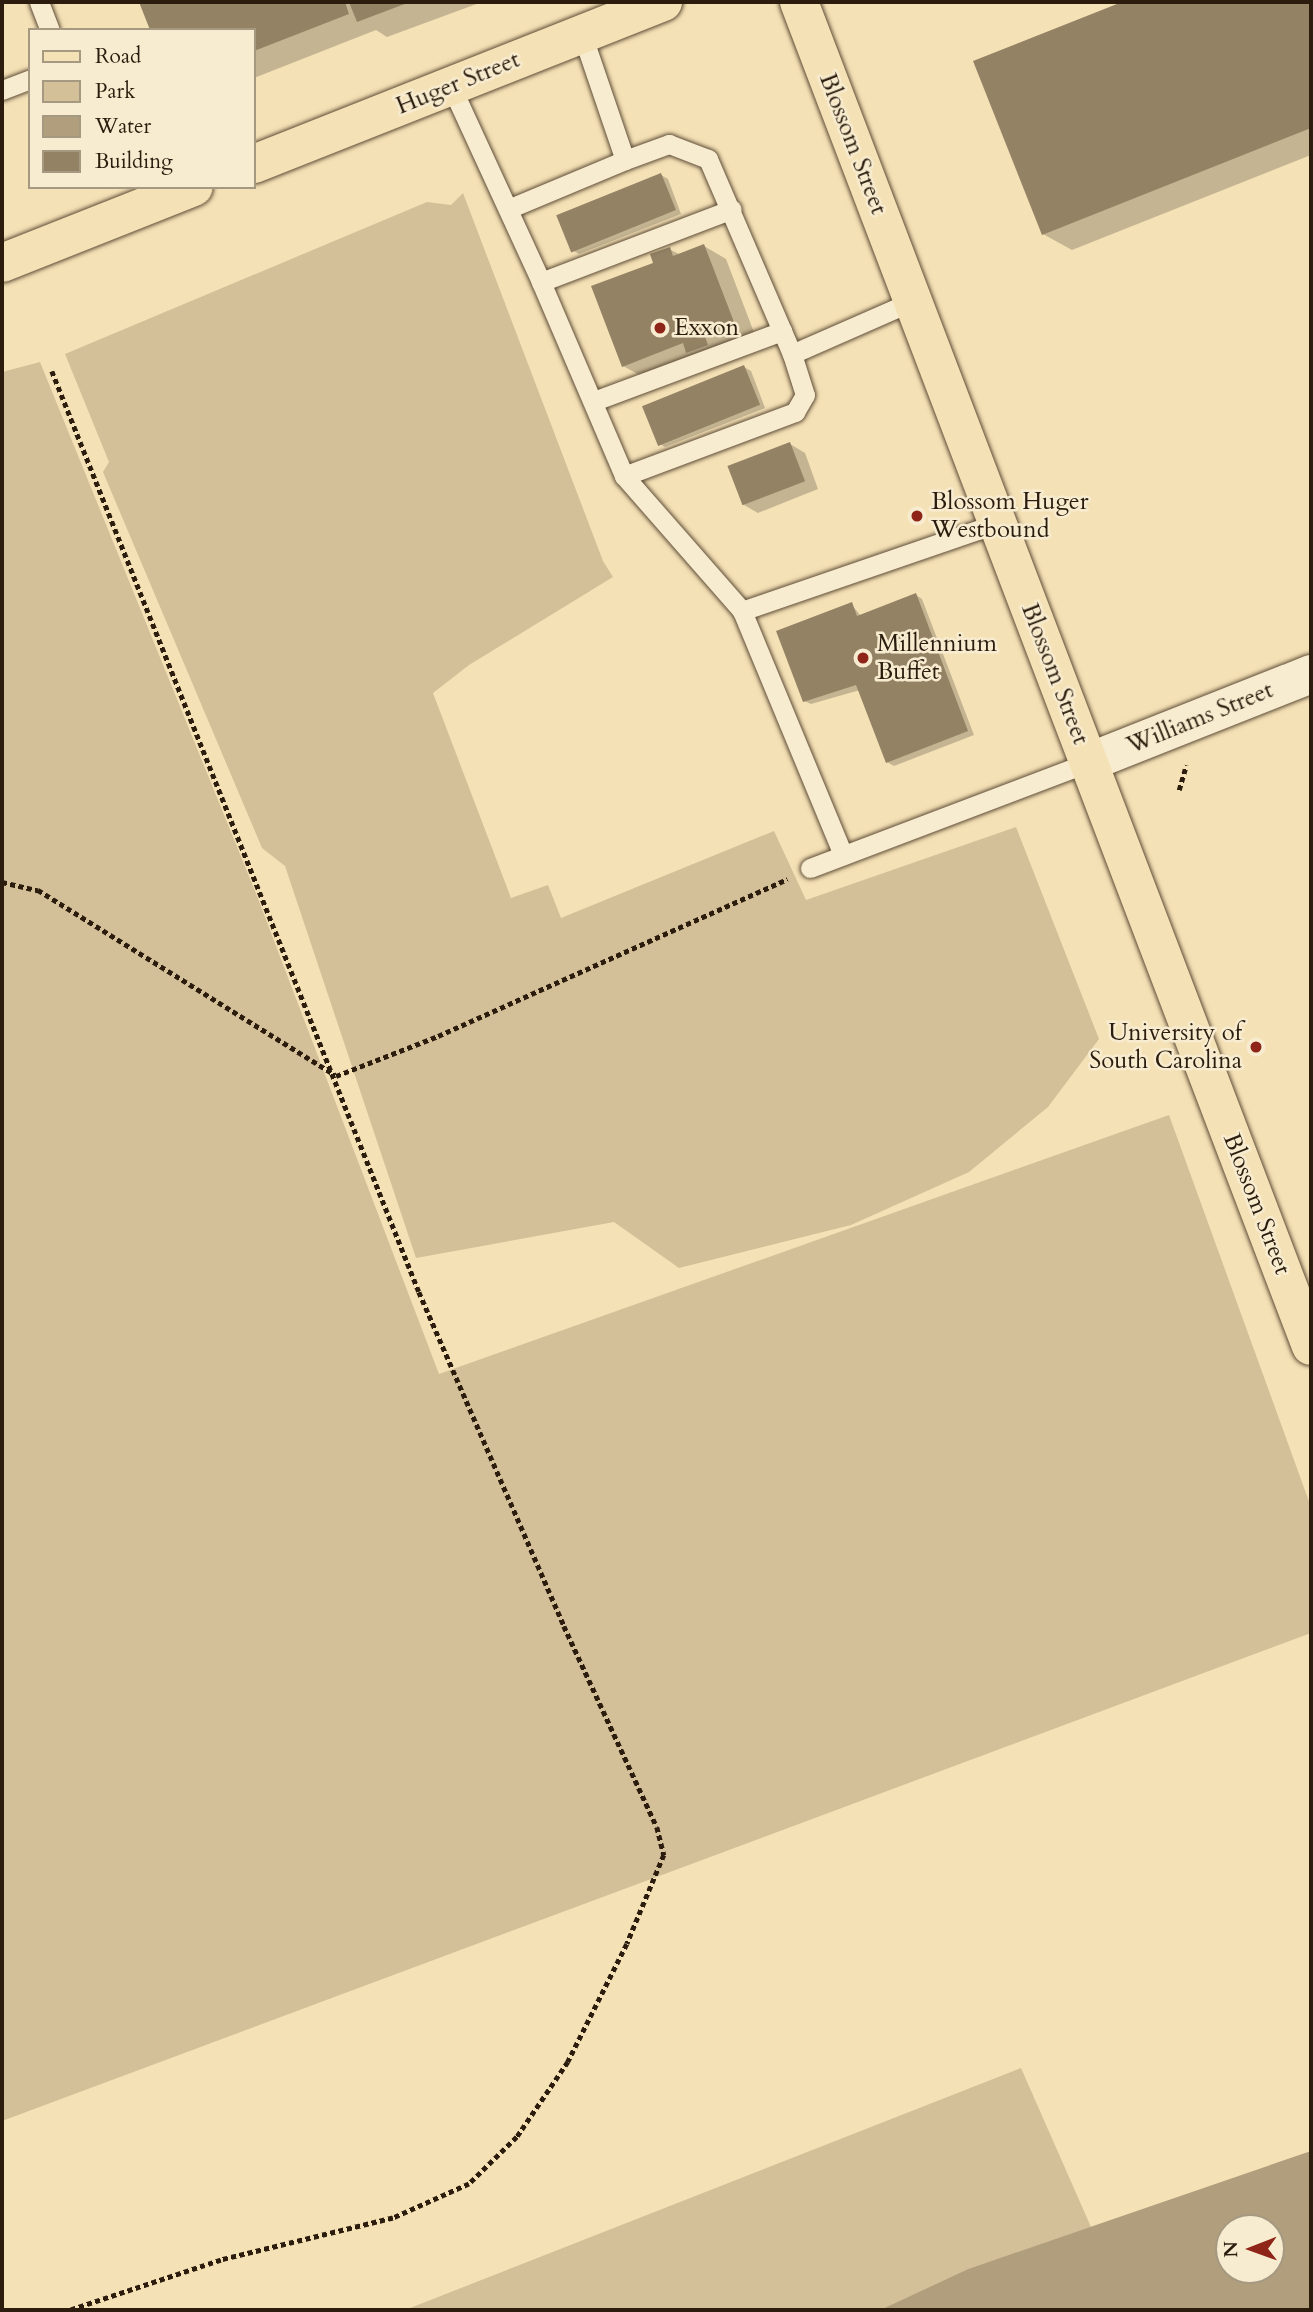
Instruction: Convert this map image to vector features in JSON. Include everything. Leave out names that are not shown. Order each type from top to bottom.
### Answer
[{"type":"main road","name":"Huger Street","points":[[256,162],[663,2]]},
{"type":"main road","name":"Blossom Street","points":[[799,2],[1311,1346]]},
{"type":"main road","points":[[2,263],[189,189]]},
{"type":"street","name":"Williams Street","points":[[1088,762],[1311,674]]},
{"type":"lane","points":[[40,2],[49,28]]},
{"type":"lane","points":[[582,34],[625,160]]},
{"type":"lane","points":[[2,90],[28,80]]},
{"type":"lane","points":[[451,86],[594,401],[624,476],[741,611],[843,855]]},
{"type":"lane","points":[[508,209],[669,144],[708,159],[732,209],[792,354],[805,395],[795,412],[624,476]]},
{"type":"lane","points":[[541,282],[732,209]]},
{"type":"lane","points":[[792,354],[913,301]]},
{"type":"lane","points":[[594,401],[782,331]]},
{"type":"lane","points":[[741,611],[998,523]]},
{"type":"lane","points":[[810,868],[1088,762]]},
{"type":"path","points":[[52,371],[419,1292],[564,1626],[657,1828],[664,1855],[627,1944],[568,2062],[517,2137],[469,2184],[393,2218],[221,2260],[71,2310]]},
{"type":"path","points":[[1179,790],[1181,771],[1195,757]]},
{"type":"path","points":[[335,1076],[438,1036],[810,868]]},
{"type":"path","points":[[2,882],[38,890],[335,1076]]},
{"type":"green space","points":[[463,193],[603,561],[613,577],[469,665],[433,693],[511,898],[548,885],[561,918],[774,831],[806,900],[1016,827],[1099,1039],[1048,1107],[969,1172],[851,1225],[679,1268],[614,1222],[416,1258],[285,866],[262,848],[103,472],[109,462],[65,354],[427,202],[451,205]]},
{"type":"green space","points":[[40,362],[257,896],[439,1374],[1169,1115],[1311,1507],[1311,1633],[2,2121],[2,372]]},
{"type":"green space","points":[[1021,2068],[1091,2227],[968,2269],[880,2310],[405,2310]]},
{"type":"water","points":[[1311,2151],[1311,2310],[880,2310],[968,2269]]},
{"type":"building","points":[[139,2],[345,2],[349,14],[256,50],[256,28],[149,28]]},
{"type":"building","points":[[349,2],[410,2],[357,22]]},
{"type":"building","points":[[1122,2],[1311,2],[1311,128],[1042,235],[973,61]]},
{"type":"building","points":[[661,173],[676,210],[571,252],[556,215]]},
{"type":"building","points":[[704,244],[734,322],[704,334],[708,345],[686,353],[683,343],[622,367],[591,286],[653,263],[650,254],[670,247],[673,256]]},
{"type":"building","points":[[744,365],[760,405],[658,446],[642,406]]},
{"type":"building","points":[[790,442],[805,481],[743,505],[727,466]]},
{"type":"building","name":"Millennium Buffet","points":[[916,593],[968,731],[886,763],[856,685],[803,702],[776,631],[852,602],[857,616]]},
{"type":"place","name":"Exxon","points":[[660,328]]},
{"type":"place","name":"Blossom Huger Westbound","points":[[917,516]]},
{"type":"place","name":"Millennium Buffet","points":[[863,658]]},
{"type":"place","name":"University of South Carolina","points":[[1256,1047]]}]
